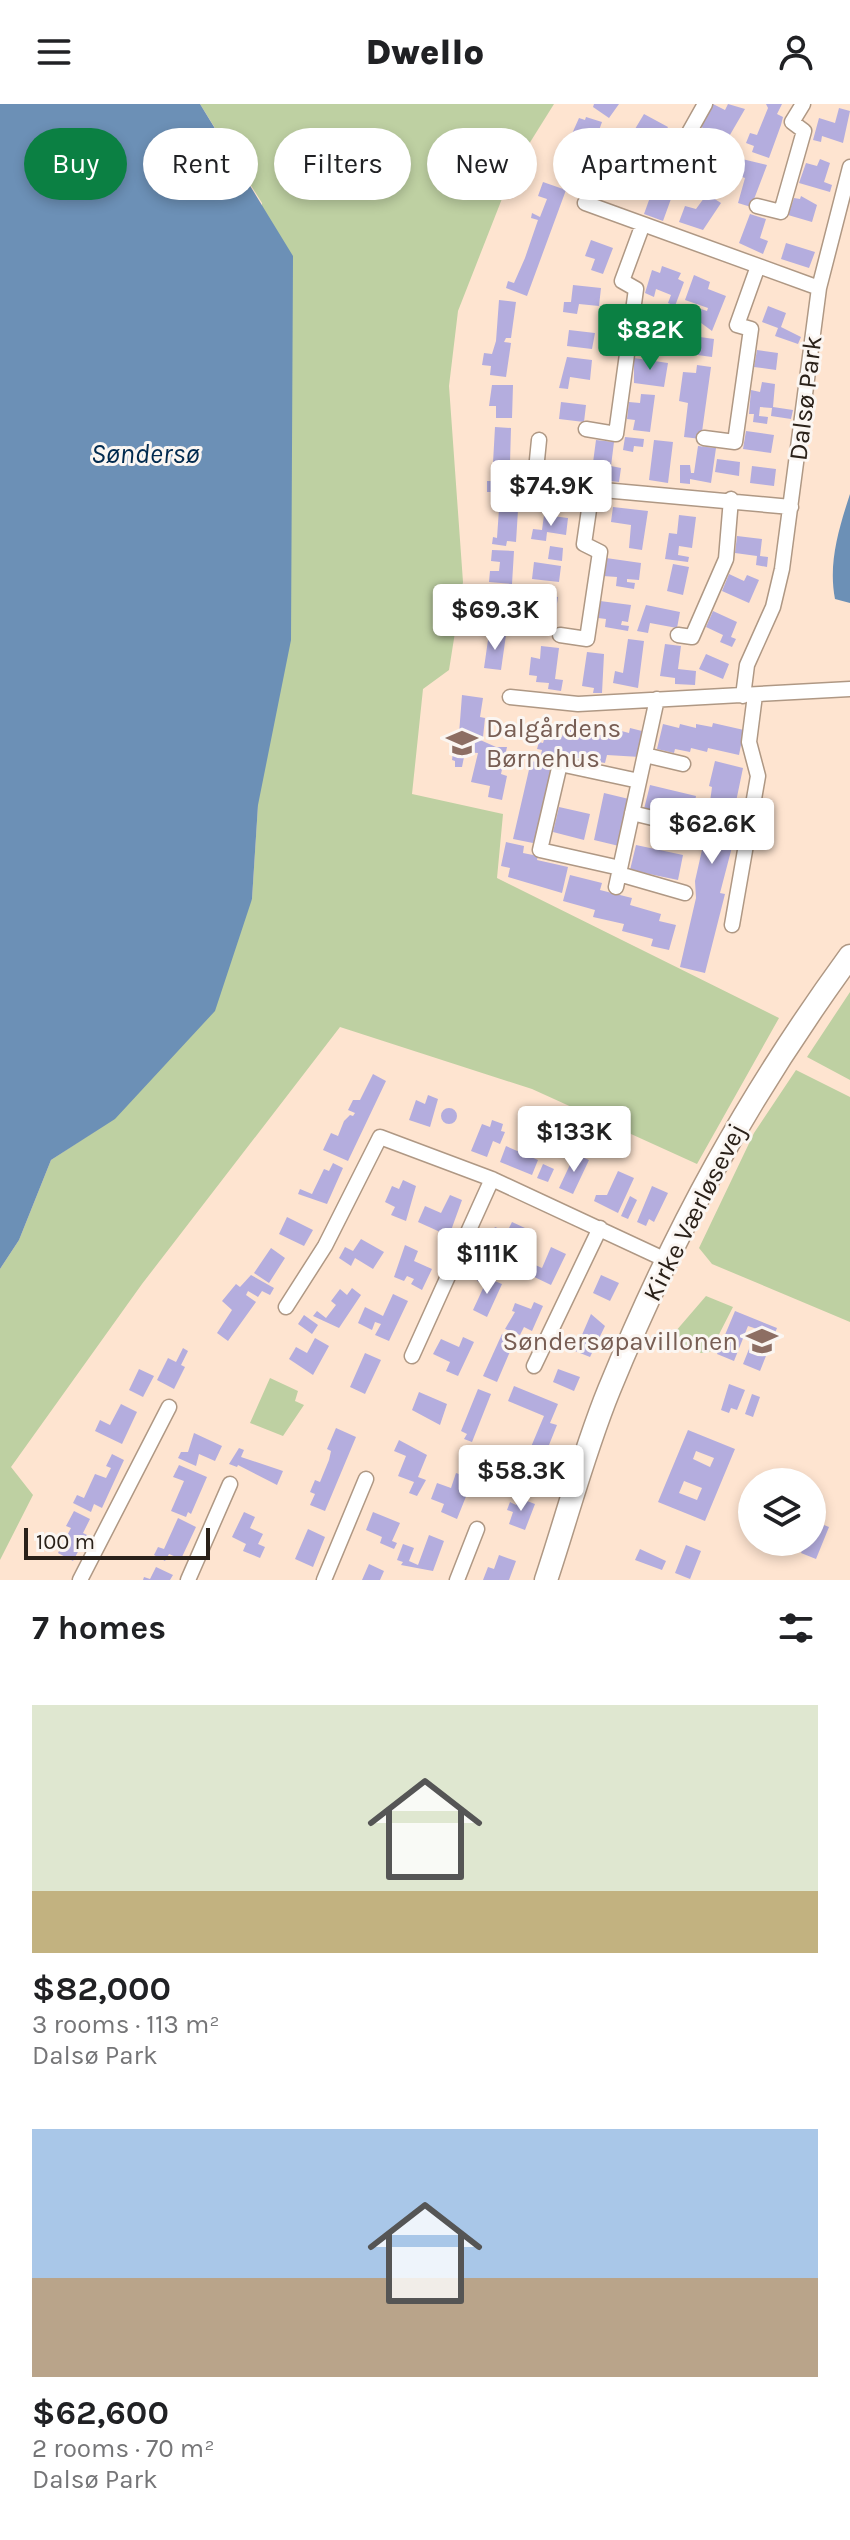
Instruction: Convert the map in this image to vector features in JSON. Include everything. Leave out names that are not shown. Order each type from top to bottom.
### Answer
[{"type":"street","points":[[692,128],[705,104]]},
{"type":"street","points":[[757,206],[781,212],[804,131],[792,122],[803,104]]},
{"type":"street","name":"Dalsø Park","points":[[732,925],[758,776],[749,742],[747,665],[773,607],[779,582],[819,288],[850,167]]},
{"type":"street","points":[[585,203],[819,288]]},
{"type":"street","points":[[586,429],[616,434],[636,289],[622,281],[643,224]]},
{"type":"street","points":[[704,438],[735,442],[751,329],[737,325],[758,266]]},
{"type":"street","points":[[539,440],[535,480],[592,489],[731,499],[791,507]]},
{"type":"street","points":[[560,635],[587,639],[600,552],[584,544],[592,489]]},
{"type":"street","points":[[678,635],[692,637],[726,559],[731,499]]},
{"type":"street","points":[[510,697],[578,704],[850,689]]},
{"type":"street","points":[[618,876],[657,699]]},
{"type":"street","points":[[645,755],[683,764]]},
{"type":"street","points":[[639,781],[560,764],[540,850],[618,876],[685,893]]},
{"type":"street","points":[[632,813],[694,828]]},
{"type":"street","name":"Kirke Værløsevej","points":[[546,1580],[608,1393],[666,1260],[710,1172],[773,1066],[850,956]]},
{"type":"street","points":[[286,1307],[325,1246],[380,1137],[492,1179],[666,1260]]},
{"type":"street","points":[[412,1356],[492,1179]]},
{"type":"street","points":[[534,1366],[600,1228]]},
{"type":"street","points":[[80,1580],[169,1407]]},
{"type":"street","points":[[324,1580],[366,1479]]},
{"type":"street","points":[[188,1580],[230,1484]]},
{"type":"street","points":[[457,1580],[477,1529]]},
{"type":"green space","points":[[200,104],[554,104],[537,131],[537,128],[427,128],[427,200],[501,200],[458,311],[449,386],[463,582],[449,670],[423,689],[412,794],[503,814],[497,878],[779,1018],[697,1164],[532,1089],[340,1027],[142,1284],[11,1467],[33,1495],[0,1560],[0,1269],[19,1240],[51,1160],[115,1118],[252,899],[258,805],[262,203],[258,197],[258,128],[215,128]]},
{"type":"green space","points":[[850,992],[850,1080],[807,1057]]},
{"type":"green space","points":[[796,1070],[850,1097],[850,1322],[712,1264],[699,1248],[754,1133]]},
{"type":"green space","points":[[706,1296],[733,1307],[710,1352],[701,1353],[669,1339]]},
{"type":"green space","points":[[270,1378],[298,1391],[295,1401],[304,1405],[283,1436],[250,1423]]},
{"type":"water","name":"Søndersø","points":[[0,104],[200,104],[215,128],[143,128],[143,200],[258,199],[293,256],[291,640],[258,805],[252,899],[215,1011],[115,1119],[51,1160],[19,1240],[0,1269]]},
{"type":"water","points":[[850,494],[850,603],[835,599],[833,572],[839,533]]},
{"type":"building","points":[[594,104],[619,104],[609,118],[593,107]]},
{"type":"building","points":[[713,104],[725,110],[728,104],[745,109],[734,128],[701,127]]},
{"type":"building","points":[[766,104],[782,104],[777,114],[783,117],[769,158],[752,152],[754,146],[746,143],[750,133],[757,135],[768,108]]},
{"type":"building","points":[[839,108],[850,111],[843,143],[822,136],[821,142],[813,140],[819,118],[835,123]]},
{"type":"building","points":[[644,114],[668,127],[667,128],[636,128]]},
{"type":"building","points":[[586,117],[602,122],[600,128],[575,128],[579,118],[585,120]]},
{"type":"building","points":[[820,159],[830,163],[824,182],[832,185],[830,192],[799,183],[806,163],[817,166]]},
{"type":"building","points":[[745,160],[767,165],[751,207],[738,203],[739,200],[745,200]]},
{"type":"building","points":[[543,182],[553,185],[553,200],[562,200],[527,296],[506,288],[508,281],[514,283],[525,258],[538,220],[531,218],[532,213],[540,217],[547,199],[538,196]]},
{"type":"building","points":[[801,196],[817,205],[812,222],[788,215],[794,198],[800,199]]},
{"type":"building","points":[[649,200],[671,200],[663,221],[644,214]]},
{"type":"building","points":[[703,200],[721,203],[703,230],[679,222],[685,206],[696,209]]},
{"type":"building","points":[[750,214],[766,219],[760,238],[768,241],[763,254],[739,243]]},
{"type":"building","points":[[591,240],[613,248],[603,274],[591,270],[595,259],[585,256]]},
{"type":"building","points":[[786,243],[815,252],[809,268],[781,259]]},
{"type":"building","points":[[662,266],[681,273],[678,279],[684,282],[675,306],[668,303],[671,295],[656,289],[654,297],[645,293],[652,270],[660,273]]},
{"type":"building","points":[[694,275],[710,282],[708,289],[726,296],[712,331],[697,320],[701,309],[707,311],[708,308],[685,300]]},
{"type":"building","points":[[573,285],[601,288],[599,306],[579,304],[577,314],[563,312],[564,302],[571,302]]},
{"type":"building","points":[[499,300],[516,302],[511,338],[506,338],[504,342],[511,343],[506,377],[490,375],[491,366],[482,365],[484,353],[492,354],[496,341]]},
{"type":"building","points":[[768,306],[786,313],[781,327],[801,337],[798,344],[775,336],[778,328],[762,322]]},
{"type":"building","points":[[661,307],[673,309],[673,335],[638,331],[640,312],[660,315]]},
{"type":"building","points":[[679,326],[694,328],[693,336],[714,339],[712,357],[675,352]]},
{"type":"building","points":[[569,330],[595,333],[592,349],[567,346]]},
{"type":"building","points":[[757,350],[778,353],[776,370],[754,367]]},
{"type":"building","points":[[567,357],[592,360],[590,380],[570,377],[568,389],[559,388]]},
{"type":"building","points":[[634,358],[668,363],[664,387],[634,383]]},
{"type":"building","points":[[697,365],[711,367],[701,439],[684,437],[688,403],[679,401],[683,372],[696,373]]},
{"type":"building","points":[[762,382],[775,384],[773,407],[793,410],[791,419],[771,416],[772,408],[760,407],[759,416],[768,417],[767,424],[753,422],[754,414],[749,414],[751,390],[760,392]]},
{"type":"building","points":[[492,385],[513,385],[512,418],[496,418],[496,406],[489,406]]},
{"type":"building","points":[[641,394],[655,395],[650,432],[633,430],[635,420],[627,419],[629,402],[640,403]]},
{"type":"building","points":[[561,402],[586,405],[584,422],[559,419]]},
{"type":"building","points":[[495,427],[511,428],[509,498],[491,497],[491,492],[487,492],[487,481],[492,481]]},
{"type":"building","points":[[746,431],[774,435],[771,453],[743,449]]},
{"type":"building","points":[[625,437],[644,439],[643,447],[634,446],[633,452],[623,450]]},
{"type":"building","points":[[596,440],[614,442],[611,466],[621,468],[619,482],[610,481],[611,476],[581,476],[582,469],[592,470]]},
{"type":"building","points":[[654,440],[673,442],[668,483],[649,480]]},
{"type":"building","points":[[698,446],[716,448],[711,483],[690,479],[690,484],[680,483],[680,465],[690,465],[691,473],[694,473]]},
{"type":"building","points":[[717,459],[740,462],[739,476],[715,472]]},
{"type":"building","points":[[752,466],[776,469],[774,486],[750,483]]},
{"type":"building","points":[[613,507],[648,511],[642,550],[629,548],[631,525],[611,522]]},
{"type":"building","points":[[499,509],[518,510],[516,542],[507,541],[506,546],[492,544],[493,537],[497,538]]},
{"type":"building","points":[[544,515],[568,518],[566,535],[547,532],[546,541],[531,539],[533,529],[542,530]]},
{"type":"building","points":[[679,515],[696,517],[692,548],[679,546],[678,555],[689,557],[688,562],[665,559],[669,533],[677,534]]},
{"type":"building","points":[[737,536],[762,539],[760,556],[768,557],[767,567],[756,565],[757,556],[735,553]]},
{"type":"building","points":[[550,546],[563,548],[562,561],[548,559]]},
{"type":"building","points":[[492,550],[514,551],[512,584],[489,582],[490,571],[499,571],[500,562],[491,561]]},
{"type":"building","points":[[606,558],[641,563],[639,580],[627,579],[627,582],[635,583],[634,589],[616,586],[617,577],[603,576]]},
{"type":"building","points":[[534,562],[561,566],[559,582],[532,579]]},
{"type":"building","points":[[673,564],[689,567],[683,595],[667,591]]},
{"type":"building","points":[[729,574],[744,581],[747,575],[759,580],[749,603],[722,591]]},
{"type":"building","points":[[493,593],[511,595],[507,628],[489,625],[490,612],[484,611],[486,599],[492,599]]},
{"type":"building","points":[[540,594],[558,597],[553,630],[536,628]]},
{"type":"building","points":[[600,601],[631,605],[628,622],[622,621],[621,625],[629,626],[628,631],[605,627],[606,619],[598,618]]},
{"type":"building","points":[[646,605],[680,612],[677,628],[650,623],[648,633],[637,631]]},
{"type":"building","points":[[713,611],[737,622],[731,637],[736,639],[732,647],[720,642],[723,635],[706,627]]},
{"type":"building","points":[[489,633],[506,635],[501,670],[484,668]]},
{"type":"building","points":[[628,639],[644,641],[638,688],[613,683],[615,671],[623,673]]},
{"type":"building","points":[[665,644],[681,646],[678,669],[696,671],[695,685],[675,684],[675,678],[660,676]]},
{"type":"building","points":[[541,646],[559,648],[555,679],[563,680],[561,691],[548,689],[549,683],[536,682],[537,676],[529,675],[531,657],[540,659]]},
{"type":"building","points":[[587,652],[604,654],[602,693],[593,693],[594,688],[582,686]]},
{"type":"building","points":[[706,654],[729,664],[723,679],[699,669]]},
{"type":"building","points":[[462,695],[483,698],[480,717],[485,718],[483,737],[478,739],[496,747],[507,747],[501,774],[507,776],[502,800],[488,797],[490,786],[471,782],[478,753],[465,752],[462,767],[455,767],[452,760],[455,737],[459,734]]},
{"type":"building","points":[[713,723],[744,730],[739,755],[708,748],[707,752],[691,748],[690,752],[675,749],[674,753],[657,749],[663,724],[696,728],[696,724],[712,727]]},
{"type":"building","points":[[630,728],[646,732],[640,757],[607,755],[605,763],[559,755],[557,763],[540,759],[542,750],[537,749],[546,733],[562,737],[564,729],[612,737],[614,729],[629,733]]},
{"type":"building","points":[[531,761],[556,766],[538,844],[513,839]]},
{"type":"building","points":[[715,761],[743,768],[727,845],[732,847],[720,893],[725,894],[705,973],[680,967],[696,898],[695,881],[704,841],[701,833],[710,802],[712,787],[709,786]]},
{"type":"building","points":[[650,785],[696,796],[691,820],[644,809]]},
{"type":"building","points":[[604,793],[629,799],[619,846],[594,840]]},
{"type":"building","points":[[559,807],[590,814],[584,840],[553,832]]},
{"type":"building","points":[[506,842],[524,846],[523,853],[538,856],[537,860],[568,867],[562,893],[508,877],[510,868],[501,866]]},
{"type":"building","points":[[636,845],[683,855],[678,880],[630,870]]},
{"type":"building","points":[[570,875],[602,883],[600,890],[632,898],[630,905],[661,914],[659,921],[676,925],[669,950],[651,946],[653,939],[622,931],[624,924],[593,917],[595,910],[563,901]]},
{"type":"building","points":[[373,1074],[386,1081],[348,1161],[323,1150],[331,1133],[338,1136],[344,1121],[355,1113],[348,1110],[353,1100],[360,1100]]},
{"type":"building","points":[[428,1095],[438,1099],[430,1127],[409,1120],[416,1100],[425,1104]]},
{"type":"building","points":[[449,1108],[455,1110],[455,1122],[449,1124],[443,1122],[441,1116],[443,1110]]},
{"type":"building","points":[[492,1120],[503,1124],[501,1131],[505,1132],[500,1144],[493,1141],[487,1157],[471,1151],[482,1124],[490,1127]]},
{"type":"building","points":[[506,1146],[538,1160],[532,1175],[500,1162]]},
{"type":"building","points":[[575,1154],[589,1160],[573,1194],[559,1188]]},
{"type":"building","points":[[333,1163],[343,1168],[327,1204],[298,1194],[300,1189],[312,1194],[324,1169],[329,1171]]},
{"type":"building","points":[[543,1164],[554,1169],[548,1182],[537,1178]]},
{"type":"building","points":[[618,1171],[634,1178],[618,1213],[594,1201],[596,1195],[607,1195]]},
{"type":"building","points":[[403,1180],[416,1186],[406,1221],[391,1215],[395,1207],[385,1202],[392,1186],[399,1189]]},
{"type":"building","points":[[652,1186],[668,1193],[654,1222],[649,1219],[646,1226],[637,1222]]},
{"type":"building","points":[[450,1195],[462,1200],[449,1236],[418,1222],[425,1206],[441,1213]]},
{"type":"building","points":[[630,1196],[637,1200],[628,1219],[621,1216]]},
{"type":"building","points":[[287,1217],[313,1230],[304,1246],[279,1234]]},
{"type":"building","points":[[512,1222],[525,1228],[512,1257],[518,1260],[515,1269],[497,1261],[502,1251],[486,1243],[495,1227],[507,1232]]},
{"type":"building","points":[[361,1239],[384,1252],[373,1269],[355,1258],[351,1266],[339,1258],[345,1247],[353,1251]]},
{"type":"building","points":[[405,1245],[418,1251],[414,1261],[432,1269],[422,1290],[411,1284],[414,1279],[407,1276],[404,1281],[394,1277]]},
{"type":"building","points":[[551,1247],[566,1254],[551,1285],[526,1273],[531,1263],[542,1268]]},
{"type":"building","points":[[271,1248],[285,1258],[269,1283],[254,1273]]},
{"type":"building","points":[[251,1275],[274,1288],[270,1295],[262,1291],[258,1297],[248,1291],[246,1295],[256,1302],[228,1341],[217,1333],[232,1310],[222,1301],[236,1284],[240,1287]]},
{"type":"building","points":[[480,1275],[502,1284],[487,1317],[473,1310],[485,1284],[477,1281]]},
{"type":"building","points":[[601,1275],[619,1283],[610,1301],[593,1293]]},
{"type":"building","points":[[352,1288],[361,1295],[339,1328],[313,1316],[317,1311],[326,1318],[336,1305],[331,1301],[340,1289],[347,1295]]},
{"type":"building","points":[[393,1294],[408,1301],[389,1341],[375,1335],[381,1324],[375,1322],[372,1330],[358,1323],[365,1307],[383,1316]]},
{"type":"building","points":[[534,1302],[543,1306],[532,1331],[524,1327],[520,1335],[505,1329],[515,1312],[512,1311],[515,1303],[531,1309]]},
{"type":"building","name":"Søndersøpavillonen","points":[[735,1311],[777,1328],[760,1371],[743,1364],[757,1329],[748,1326],[734,1361],[717,1354]]},
{"type":"building","points":[[591,1314],[605,1326],[590,1357],[575,1351]]},
{"type":"building","points":[[304,1315],[318,1325],[312,1334],[298,1324]]},
{"type":"building","points":[[510,1332],[517,1335],[497,1382],[483,1376],[502,1334],[508,1337]]},
{"type":"building","points":[[463,1337],[474,1342],[458,1376],[446,1371],[450,1362],[433,1354],[441,1339],[459,1347]]},
{"type":"building","points":[[315,1338],[329,1346],[313,1375],[289,1359],[296,1347],[307,1353]]},
{"type":"building","points":[[183,1348],[188,1351],[181,1365],[185,1367],[174,1389],[157,1380],[168,1358],[176,1362]]},
{"type":"building","points":[[365,1353],[381,1360],[365,1394],[350,1387]]},
{"type":"building","points":[[139,1369],[154,1376],[143,1397],[129,1390]]},
{"type":"building","points":[[558,1369],[580,1377],[574,1391],[553,1382]]},
{"type":"building","points":[[729,1384],[745,1390],[737,1410],[731,1408],[729,1413],[721,1410]]},
{"type":"building","points":[[514,1386],[558,1404],[550,1423],[557,1425],[543,1460],[528,1454],[544,1416],[508,1401]]},
{"type":"building","points":[[478,1389],[491,1394],[472,1442],[464,1439],[467,1434],[461,1431]]},
{"type":"building","points":[[419,1392],[447,1404],[440,1425],[412,1410]]},
{"type":"building","points":[[752,1394],[760,1397],[753,1417],[745,1414]]},
{"type":"building","points":[[121,1404],[137,1412],[122,1444],[95,1431],[100,1420],[110,1425]]},
{"type":"building","points":[[336,1428],[356,1437],[325,1511],[310,1505],[315,1494],[310,1492],[315,1480],[320,1482],[329,1460],[331,1451],[327,1449]]},
{"type":"building","points":[[688,1430],[735,1449],[705,1521],[658,1502]],"holes":[[[696,1451],[714,1458],[710,1467],[693,1459]],[[684,1481],[702,1488],[697,1500],[679,1493]]]},
{"type":"building","points":[[194,1433],[222,1446],[215,1461],[199,1454],[196,1466],[178,1458],[181,1452],[188,1452]]},
{"type":"building","points":[[399,1440],[427,1455],[418,1477],[426,1480],[417,1496],[409,1493],[414,1482],[398,1476],[406,1456],[394,1451]]},
{"type":"building","points":[[239,1448],[244,1450],[241,1457],[283,1471],[277,1485],[238,1465],[229,1464]]},
{"type":"building","points":[[112,1454],[124,1460],[102,1508],[94,1504],[91,1512],[73,1503],[77,1495],[84,1498],[95,1474],[106,1478],[111,1468],[106,1466]]},
{"type":"building","points":[[179,1465],[207,1477],[191,1514],[188,1512],[186,1517],[171,1511],[184,1481],[173,1477]]},
{"type":"building","points":[[456,1473],[473,1479],[457,1519],[441,1512],[444,1504],[431,1499],[437,1483],[451,1488]]},
{"type":"building","points":[[519,1498],[535,1504],[525,1530],[509,1524],[513,1512],[507,1510],[510,1502],[516,1505]]},
{"type":"building","points":[[74,1511],[90,1519],[83,1533],[87,1535],[73,1561],[58,1553],[71,1528],[66,1526]]},
{"type":"building","points":[[244,1512],[255,1517],[250,1528],[263,1534],[258,1544],[265,1547],[260,1558],[243,1551],[246,1544],[232,1537]]},
{"type":"building","points":[[373,1512],[400,1523],[392,1541],[397,1543],[394,1549],[380,1543],[382,1537],[366,1530]]},
{"type":"building","points":[[178,1518],[196,1527],[181,1559],[169,1554],[165,1561],[154,1555],[158,1547],[164,1549]]},
{"type":"building","points":[[308,1529],[325,1537],[313,1567],[295,1559]]},
{"type":"building","points":[[429,1535],[444,1541],[433,1571],[401,1565],[403,1562],[397,1560],[403,1544],[414,1548],[409,1561],[418,1565]]},
{"type":"building","points":[[686,1545],[701,1551],[690,1579],[675,1573]]},
{"type":"building","points":[[640,1549],[666,1561],[662,1570],[635,1560]]},
{"type":"building","points":[[499,1555],[516,1561],[509,1580],[483,1580],[488,1567],[494,1569]]},
{"type":"building","points":[[369,1564],[384,1571],[380,1580],[362,1580]]},
{"type":"building","points":[[156,1567],[173,1575],[170,1580],[143,1580],[144,1577],[150,1579]]},
{"type":"place","name":"Dalgårdens Børnehus","points":[[462,743]]},
{"type":"place","name":"Søndersøpavillonen","points":[[762,1341]]}]
